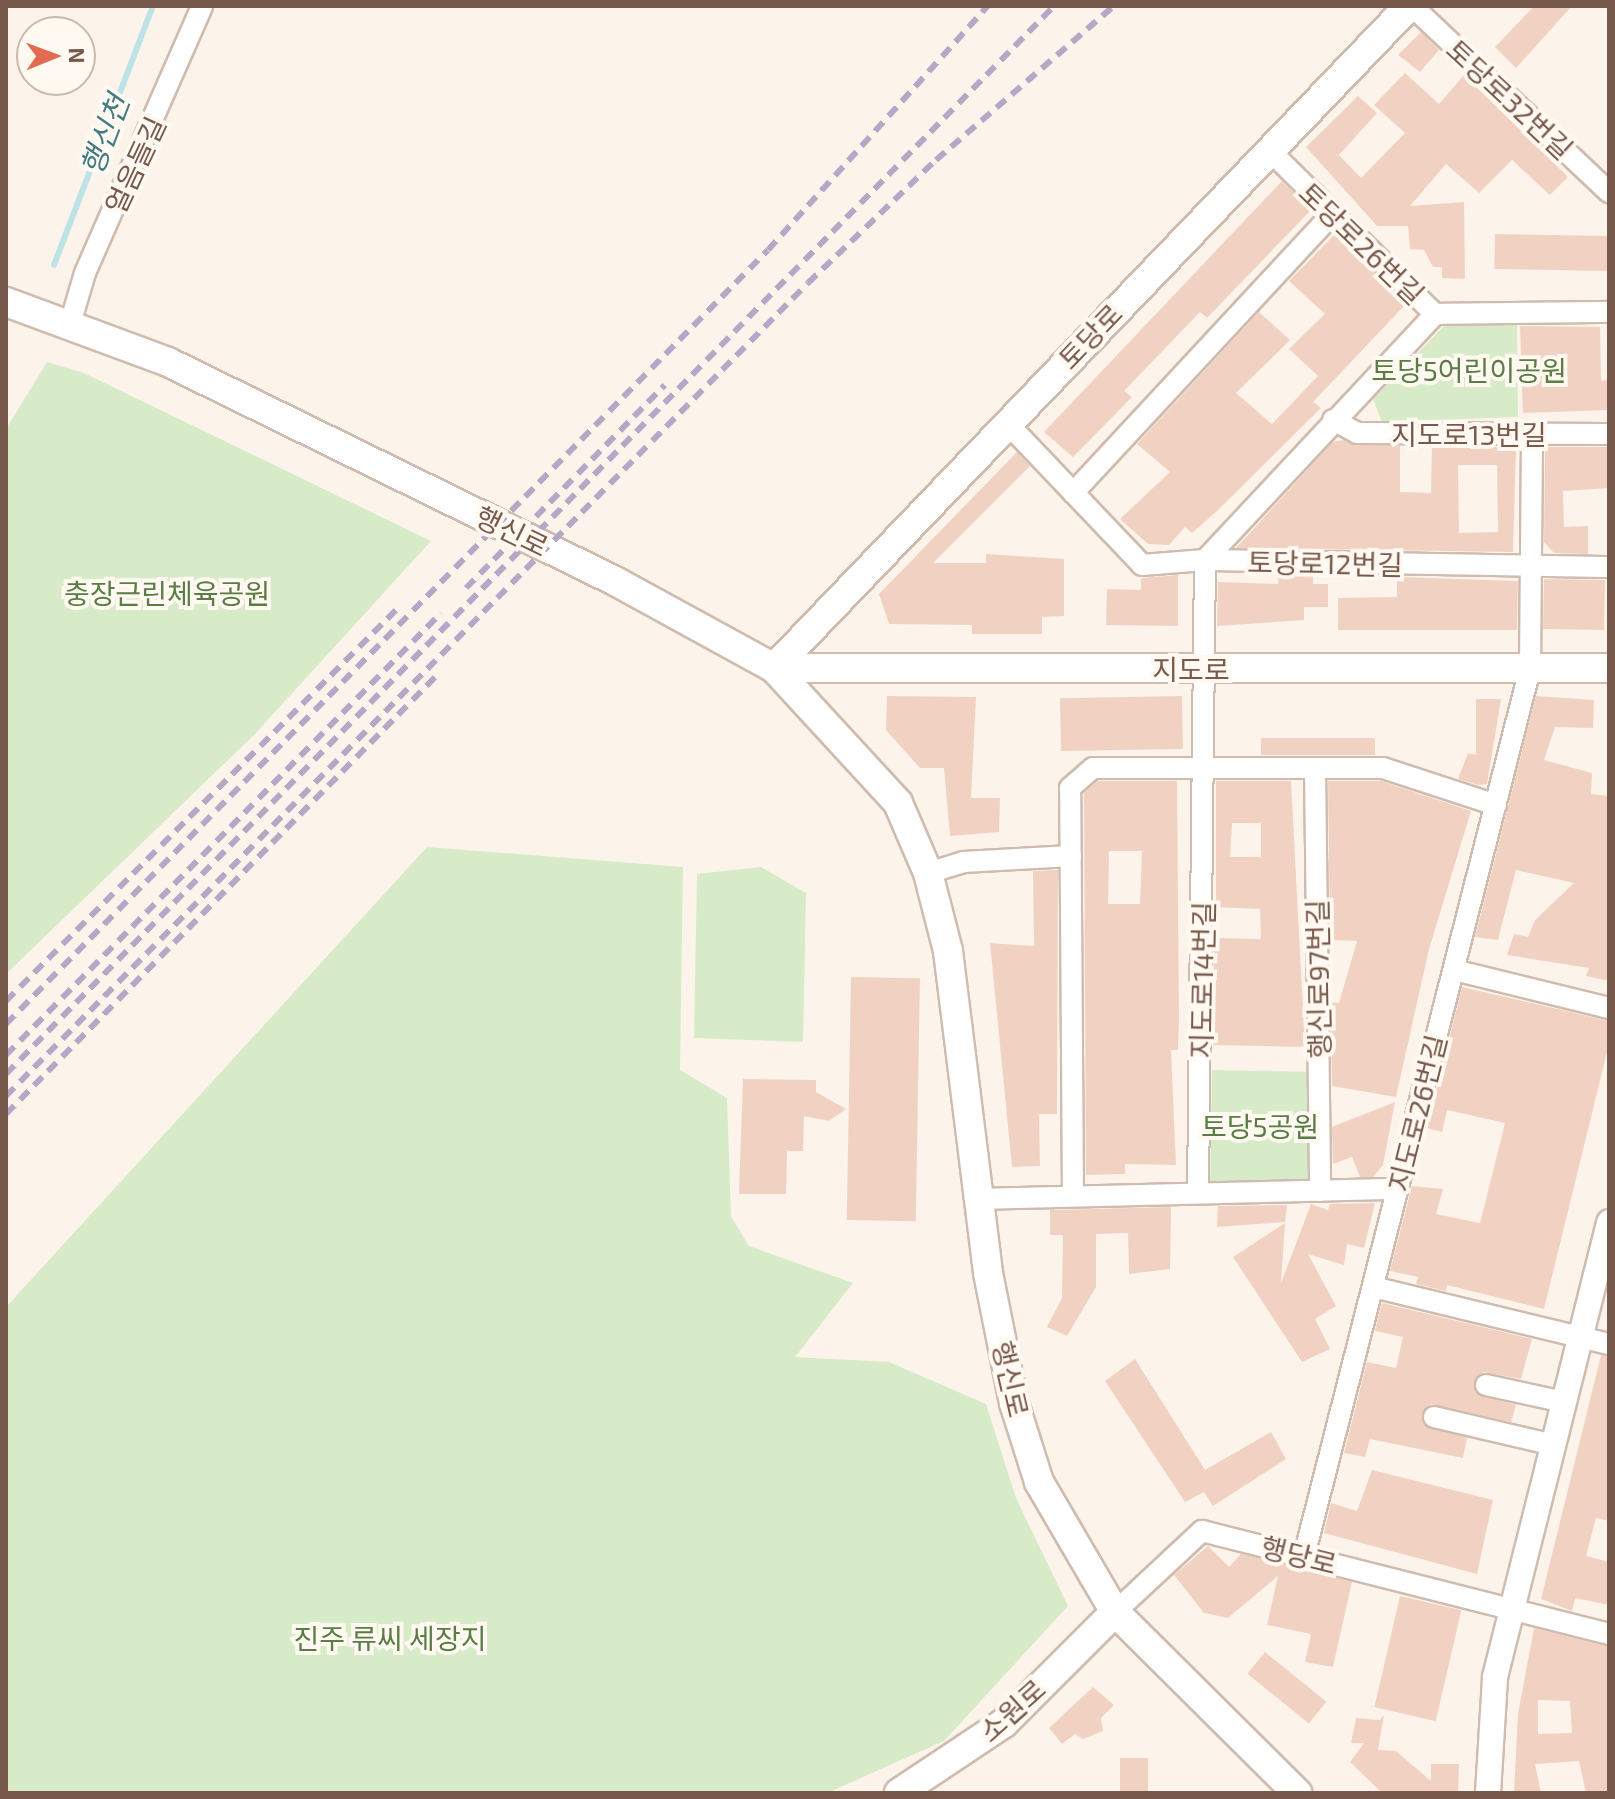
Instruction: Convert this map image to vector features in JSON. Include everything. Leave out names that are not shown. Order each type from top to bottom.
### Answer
[{"type":"main road","name":"토당로","points":[[774,668],[1268,149],[1411,6]]},
{"type":"main road","name":"행신로","points":[[6,302],[70,324],[224,389],[615,581],[774,668],[898,803],[928,873],[956,997],[976,1199],[1014,1403],[1039,1482],[1115,1612],[1297,1793]]},
{"type":"main road","name":"지도로","points":[[774,668],[1609,668]]},
{"type":"main road","name":"소원로","points":[[899,1793],[1004,1723],[1115,1612]]},
{"type":"street","name":"얼음들길","points":[[70,324],[85,273],[202,6]]},
{"type":"street","name":"토당로32번길","points":[[1411,6],[1609,192]]},
{"type":"street","name":"토당로26번길","points":[[1268,149],[1435,314],[1609,312]]},
{"type":"street","points":[[1073,493],[1332,214]]},
{"type":"street","name":"지도로13번길","points":[[1205,560],[1435,314]]},
{"type":"street","name":"지도로13번길","points":[[1333,420],[1357,433],[1609,434]]},
{"type":"street","name":"토당로12번길","points":[[1007,423],[1142,565],[1205,560],[1609,567]]},
{"type":"street","name":"지도로26번길","points":[[1304,1556],[1530,669],[1532,434]]},
{"type":"street","points":[[1205,560],[1208,669]]},
{"type":"street","name":"지도로14번길","points":[[1198,1193],[1208,669]]},
{"type":"street","points":[[1073,1194],[1070,788],[1093,768],[1383,768],[1496,805]]},
{"type":"street","name":"행신로97번길","points":[[1315,768],[1320,1191]]},
{"type":"street","points":[[928,873],[963,862],[1071,856]]},
{"type":"street","points":[[1454,970],[1609,1008]]},
{"type":"street","points":[[976,1199],[1073,1194],[1398,1189]]},
{"type":"street","points":[[1488,1793],[1495,1677],[1609,1222]]},
{"type":"street","points":[[1373,1287],[1609,1344]]},
{"type":"street","points":[[1486,1385],[1564,1402]]},
{"type":"street","points":[[1434,1417],[1553,1445]]},
{"type":"street","name":"행당로","points":[[1115,1612],[1202,1531],[1609,1634]]},
{"type":"green space","name":"토당5어린이공원","points":[[1517,321],[1518,417],[1382,422],[1373,399],[1445,325]]},
{"type":"green space","name":"충장근린체육공원","points":[[47,362],[84,373],[431,541],[254,735],[6,974],[6,429]]},
{"type":"green space","name":"진주 류씨 세장지","points":[[427,847],[683,867],[680,1070],[727,1098],[731,1216],[749,1246],[853,1283],[795,1357],[889,1362],[986,1404],[1016,1498],[1068,1606],[944,1741],[827,1793],[6,1793],[6,1307]]},
{"type":"green space","points":[[761,867],[806,893],[803,1042],[694,1038],[697,874]]},
{"type":"green space","name":"토당5공원","points":[[1212,1070],[1310,1072],[1308,1183],[1210,1181]]},
{"type":"building","points":[[1534,6],[1572,6],[1516,68],[1495,47]]},
{"type":"building","points":[[1421,32],[1439,50],[1420,72],[1398,55]]},
{"type":"building","points":[[1405,73],[1439,104],[1464,75],[1568,177],[1550,195],[1512,160],[1479,193],[1446,164],[1410,206],[1464,202],[1465,279],[1442,278],[1442,267],[1433,267],[1424,250],[1410,249],[1408,226],[1377,226],[1306,147],[1358,96],[1377,113],[1339,155],[1361,178],[1405,133],[1374,105]]},
{"type":"building","points":[[1282,181],[1311,210],[1207,318],[1200,312],[1124,391],[1132,397],[1073,457],[1044,432]]},
{"type":"building","points":[[1335,234],[1406,304],[1313,402],[1321,408],[1217,511],[1192,533],[1185,527],[1169,545],[1148,544],[1120,519],[1170,472],[1137,444],[1259,312],[1290,340],[1236,393],[1272,424],[1318,376],[1289,349],[1325,314],[1289,281]]},
{"type":"building","points":[[1495,234],[1609,236],[1608,271],[1494,269]]},
{"type":"building","points":[[1520,326],[1600,327],[1601,381],[1609,380],[1609,410],[1523,413]]},
{"type":"building","points":[[1343,440],[1400,446],[1400,492],[1431,493],[1432,446],[1516,447],[1513,552],[1236,548],[1333,442]],"holes":[[[1458,465],[1497,465],[1498,532],[1459,533]]]},
{"type":"building","points":[[1545,447],[1609,447],[1609,488],[1563,491],[1564,527],[1588,526],[1588,554],[1554,553],[1544,542]]},
{"type":"building","points":[[1017,452],[1030,466],[933,563],[986,563],[986,554],[1064,559],[1064,616],[1042,617],[1042,634],[972,634],[972,625],[889,624],[879,594]]},
{"type":"building","points":[[1279,574],[1313,575],[1313,584],[1328,584],[1328,607],[1304,607],[1304,620],[1217,626],[1218,582],[1278,584]]},
{"type":"building","points":[[1178,575],[1178,626],[1106,625],[1107,589],[1141,590],[1141,578]]},
{"type":"building","points":[[1397,577],[1518,581],[1517,630],[1338,630],[1338,598],[1397,597]]},
{"type":"building","points":[[1544,579],[1605,580],[1604,630],[1543,629]]},
{"type":"building","points":[[887,696],[976,697],[971,798],[1000,798],[999,832],[950,836],[944,768],[920,768],[886,730]]},
{"type":"building","points":[[1182,696],[1183,749],[1061,751],[1060,698]]},
{"type":"building","points":[[1536,696],[1594,700],[1593,728],[1555,727],[1544,760],[1592,773],[1591,794],[1609,796],[1609,981],[1586,976],[1589,968],[1507,955],[1514,934],[1528,937],[1535,920],[1574,883],[1516,870],[1498,940],[1475,937]]},
{"type":"building","points":[[1476,699],[1501,699],[1487,784],[1478,785],[1458,779],[1468,753],[1476,755]]},
{"type":"building","points":[[1261,738],[1375,738],[1375,755],[1261,755]]},
{"type":"building","points":[[1098,781],[1177,781],[1179,1019],[1178,1050],[1171,1050],[1176,1165],[1125,1164],[1125,1174],[1086,1175],[1084,793]],"holes":[[[1109,851],[1142,851],[1140,904],[1108,904]]]},
{"type":"building","points":[[1216,781],[1291,781],[1305,1047],[1213,1045],[1214,938],[1261,939],[1260,909],[1216,907]],"holes":[[[1232,823],[1261,823],[1261,857],[1230,857]]]},
{"type":"building","points":[[1328,781],[1381,781],[1471,811],[1429,949],[1396,1097],[1332,1086],[1331,1002],[1339,1003],[1357,941],[1330,940]]},
{"type":"building","points":[[1058,870],[1057,1114],[1039,1114],[1040,1166],[1012,1167],[990,943],[1034,946],[1033,871]]},
{"type":"building","points":[[851,977],[920,978],[916,1221],[847,1220]]},
{"type":"building","points":[[1462,987],[1609,1021],[1609,1044],[1544,1309],[1447,1285],[1446,1291],[1416,1284],[1418,1277],[1390,1271],[1412,1186],[1443,1189],[1436,1214],[1480,1223],[1505,1123],[1447,1110],[1442,1132],[1427,1128]]},
{"type":"building","points":[[743,1079],[816,1080],[816,1092],[846,1109],[829,1121],[804,1116],[803,1151],[787,1151],[786,1194],[739,1194]]},
{"type":"building","points":[[1395,1102],[1383,1165],[1373,1177],[1360,1177],[1352,1157],[1333,1164],[1332,1127]]},
{"type":"building","points":[[1375,1203],[1364,1248],[1347,1244],[1344,1265],[1308,1254],[1336,1306],[1315,1319],[1330,1349],[1302,1362],[1233,1257],[1285,1223],[1281,1283],[1311,1204],[1328,1210],[1330,1204]]},
{"type":"building","points":[[1287,1205],[1285,1222],[1217,1227],[1218,1206]]},
{"type":"building","points":[[1171,1207],[1170,1269],[1129,1274],[1128,1233],[1096,1234],[1096,1287],[1067,1336],[1047,1327],[1062,1298],[1063,1235],[1050,1235],[1050,1210]]},
{"type":"building","points":[[1382,1303],[1532,1339],[1521,1379],[1483,1372],[1474,1382],[1478,1395],[1516,1405],[1511,1422],[1431,1404],[1422,1421],[1467,1438],[1463,1458],[1370,1439],[1365,1457],[1344,1453],[1367,1362],[1396,1368],[1403,1337],[1375,1331]]},
{"type":"building","points":[[1601,1355],[1609,1357],[1609,1521],[1596,1518],[1586,1556],[1609,1562],[1609,1605],[1575,1598],[1572,1611],[1541,1599]]},
{"type":"building","points":[[1135,1359],[1205,1470],[1271,1432],[1286,1459],[1213,1506],[1204,1492],[1185,1502],[1105,1381]]},
{"type":"building","points":[[1372,1470],[1493,1500],[1477,1574],[1324,1533],[1331,1503],[1357,1511]]},
{"type":"building","points":[[1208,1546],[1229,1567],[1241,1554],[1352,1582],[1333,1667],[1305,1662],[1311,1634],[1267,1625],[1278,1576],[1228,1618],[1204,1613],[1174,1575]]},
{"type":"building","points":[[1400,1596],[1461,1610],[1436,1721],[1374,1707]]},
{"type":"building","points":[[1534,1628],[1609,1647],[1609,1793],[1586,1793],[1579,1761],[1535,1764],[1541,1793],[1514,1793],[1518,1714]],"holes":[[[1538,1700],[1570,1701],[1572,1733],[1538,1734]]]},
{"type":"building","points":[[1265,1652],[1326,1702],[1309,1723],[1247,1674]]},
{"type":"building","points":[[1093,1687],[1114,1705],[1101,1718],[1103,1731],[1083,1739],[1075,1734],[1062,1744],[1049,1728]]},
{"type":"building","points":[[1384,1715],[1378,1750],[1396,1751],[1431,1781],[1431,1764],[1459,1764],[1458,1793],[1382,1793],[1350,1762],[1364,1743],[1351,1743],[1356,1718],[1380,1720]]},
{"type":"building","points":[[1120,1758],[1148,1758],[1148,1793],[1120,1793]]},
{"type":"waterway","name":"행신천","points":[[54,265],[153,6]]},
{"type":"railway","points":[[6,1024],[768,250],[988,6]]},
{"type":"railway","points":[[6,1074],[1054,6]]},
{"type":"railway","points":[[6,1096],[808,283],[936,160],[1114,6]]},
{"type":"railway","points":[[466,588],[665,385]]},
{"type":"railway","points":[[6,1001],[399,607]]},
{"type":"railway","points":[[6,1055],[441,613]]},
{"type":"railway","points":[[6,1114],[440,672]]}]
